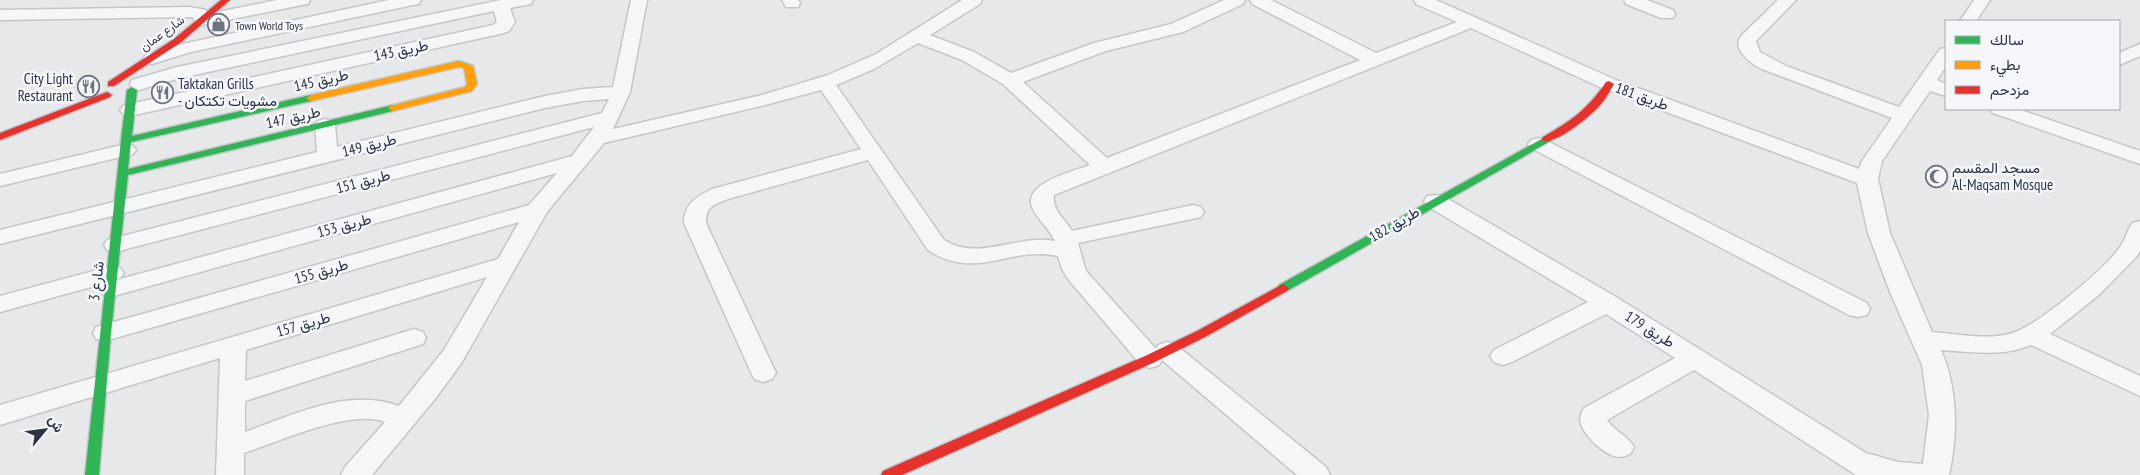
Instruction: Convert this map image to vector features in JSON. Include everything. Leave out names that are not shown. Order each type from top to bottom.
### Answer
[{"type":"street","name":"شارع عمان","points":[[0,137],[89,100],[119,90],[152,59],[226,0]]},
{"type":"street","points":[[0,15],[190,12],[200,14],[203,20],[302,0]]},
{"type":"street","points":[[119,90],[177,73],[524,0]]},
{"type":"street","points":[[355,475],[403,420],[453,356],[537,210],[577,161],[598,139],[621,92],[639,0]]},
{"type":"street","points":[[598,139],[826,83],[884,58],[974,0]]},
{"type":"street","points":[[1010,80],[1100,47],[1177,28],[1237,0]]},
{"type":"street","points":[[1258,0],[1377,61]]},
{"type":"street","name":"طريق 181","points":[[1422,0],[1609,84],[1867,179]]},
{"type":"street","points":[[1632,0],[1667,14]]},
{"type":"street","points":[[1788,0],[1747,40],[1747,48],[1752,55],[1780,70],[1902,115]]},
{"type":"street","points":[[1969,20],[1982,0]]},
{"type":"street","points":[[152,59],[198,45],[406,1]]},
{"type":"street","name":"طريق 143","points":[[130,110],[498,29],[503,27],[506,22],[501,5]]},
{"type":"street","points":[[378,7],[382,30]]},
{"type":"street","points":[[1316,475],[1159,355],[1081,281],[1072,266],[1067,245],[1055,221],[1042,204],[1043,194],[1053,186],[1377,61],[1472,22]]},
{"type":"street","points":[[918,37],[968,56],[1010,80],[1104,167]]},
{"type":"street","points":[[2120,59],[2140,49]]},
{"type":"street","points":[[1935,475],[1939,457],[1942,416],[1935,365],[1878,233],[1867,179],[1872,161],[1902,115],[1936,86],[1945,56]]},
{"type":"street","name":"طريق 145","points":[[126,145],[459,64],[468,66],[472,84],[469,89]]},
{"type":"street","points":[[826,83],[936,245],[955,256],[971,257],[1032,247],[1067,245],[1193,212]]},
{"type":"street","name":"طريق 182","points":[[888,475],[1159,355],[1201,334],[1538,144],[1595,108],[1602,100],[1609,84]]},
{"type":"street","name":"طريق 147","points":[[123,173],[469,89]]},
{"type":"street","name":"شارع عمان","points":[[0,129],[119,90]]},
{"type":"street","name":"شارع 3","points":[[92,475],[105,332],[130,110],[119,90]]},
{"type":"street","name":"طريق 149","points":[[0,237],[544,102],[583,95],[621,92]]},
{"type":"street","points":[[2003,110],[2140,158]]},
{"type":"street","name":"طريق 151","points":[[115,245],[610,117]]},
{"type":"street","points":[[325,124],[327,156]]},
{"type":"street","points":[[1538,144],[1858,309]]},
{"type":"street","points":[[0,180],[126,145]]},
{"type":"street","points":[[763,373],[695,223],[694,212],[704,201],[720,194],[873,152]]},
{"type":"street","name":"طريق 153","points":[[0,304],[111,281],[577,161]]},
{"type":"street","name":"طريق 179","points":[[1435,201],[1607,302],[1870,469],[1926,475]]},
{"type":"street","name":"طريق 155","points":[[105,332],[537,210]]},
{"type":"street","points":[[1924,340],[1997,344],[2016,342],[2031,335],[2134,258],[2140,228]]},
{"type":"street","name":"طريق 157","points":[[0,415],[505,264]]},
{"type":"street","points":[[1502,356],[1607,302]]},
{"type":"street","points":[[2031,335],[2140,387]]},
{"type":"street","points":[[232,395],[414,338]]},
{"type":"street","points":[[230,475],[234,345]]},
{"type":"street","points":[[1620,447],[1595,425],[1594,415],[1696,358]]},
{"type":"street","points":[[231,447],[347,410],[375,409],[386,411],[403,420]]},
{"type":"traffic: fast","points":[[92,475],[105,333],[132,90]]},
{"type":"traffic: fast","points":[[126,140],[311,98]]},
{"type":"traffic: fast","points":[[123,173],[393,108]]},
{"type":"traffic: fast","points":[[1283,288],[1547,139]]},
{"type":"traffic: slow","points":[[311,98],[459,64],[468,66],[472,84],[469,89],[393,108]]},
{"type":"traffic: jam","points":[[111,84],[177,41],[226,0]]},
{"type":"traffic: jam","points":[[1547,139],[1590,110],[1604,94],[1609,84]]},
{"type":"traffic: jam","points":[[0,137],[107,95]]},
{"type":"traffic: jam","points":[[888,475],[1150,359],[1201,334],[1283,288]]},
{"type":"place","name":"Town World Toys","points":[[219,25]]},
{"type":"place","name":"City Light Restaurant","points":[[89,87]]},
{"type":"place","name":"Taktakan Grills - مشويات تكتكان","points":[[162,92]]},
{"type":"place","name":"مسجد المقسم Al-Maqsam Mosque","points":[[1936,176]]}]
